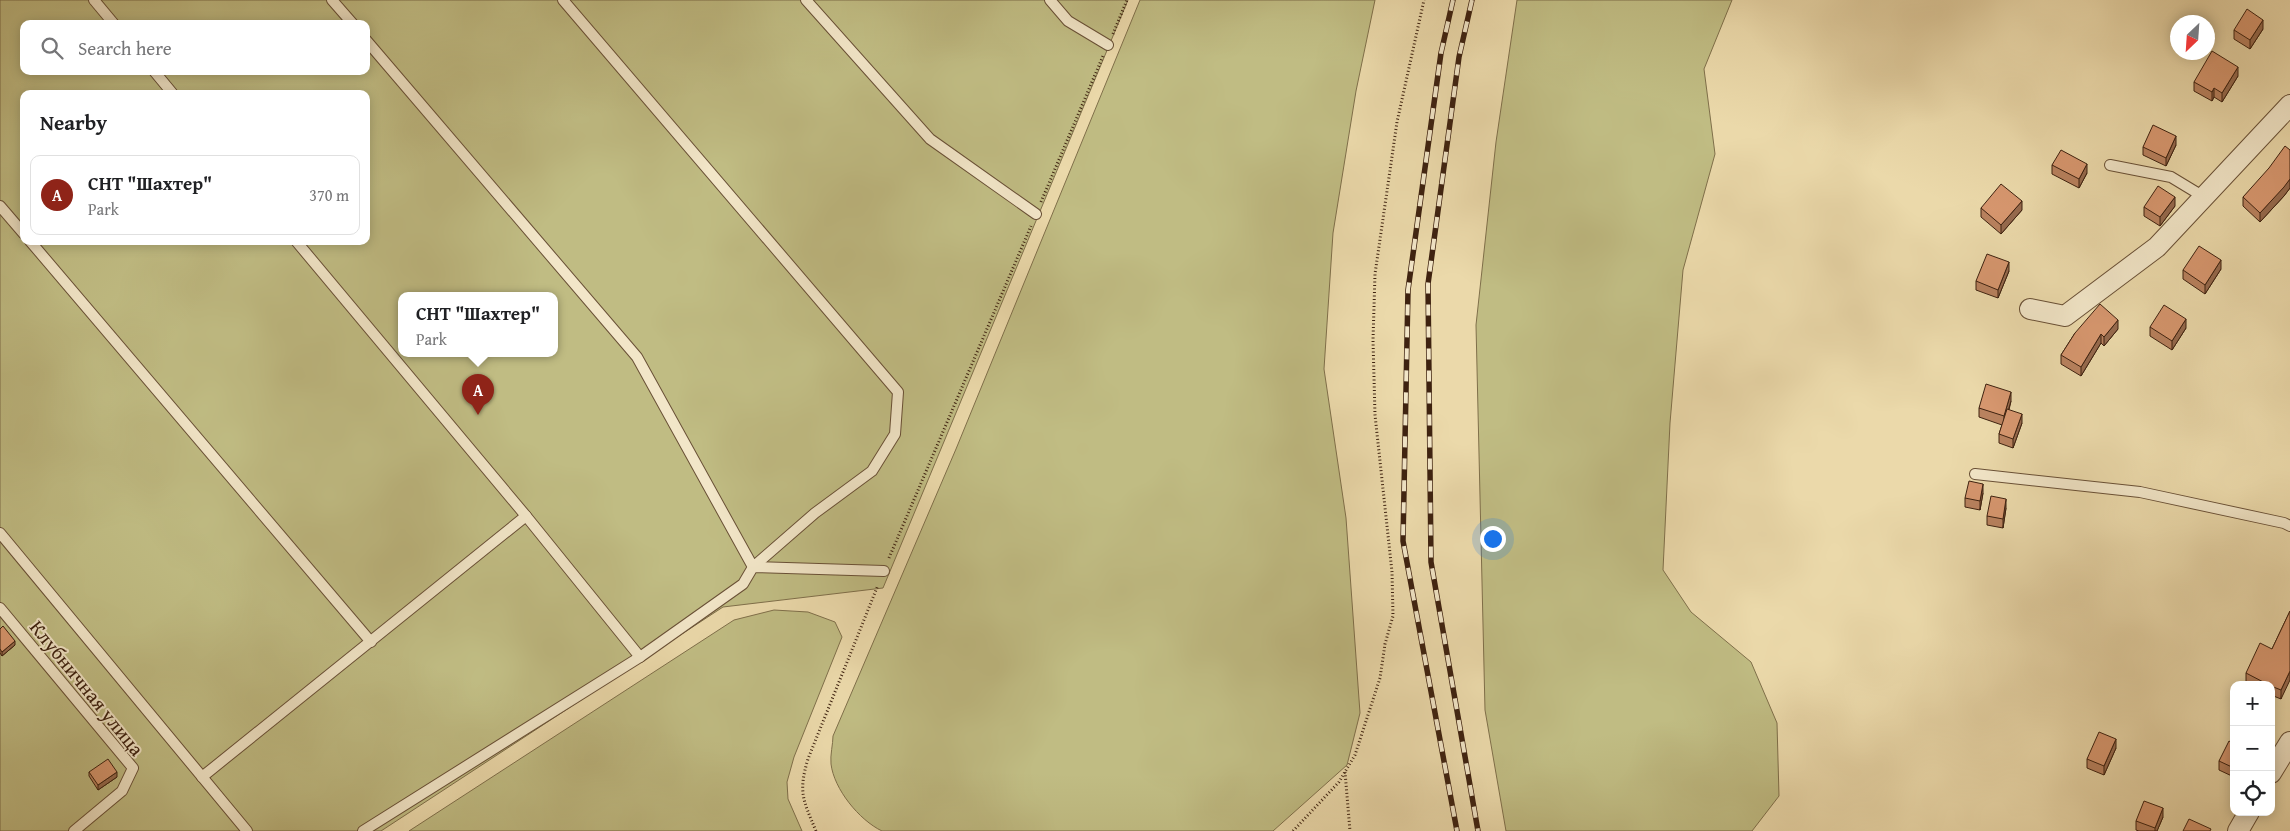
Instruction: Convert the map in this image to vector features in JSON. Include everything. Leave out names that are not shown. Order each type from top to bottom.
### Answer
[{"type":"street","points":[[2030,308],[2065,316],[2157,247],[2290,105]]},
{"type":"street","points":[[2272,771],[2290,742]]},
{"type":"street","points":[[2238,831],[2247,816]]},
{"type":"lane","points":[[94,0],[111,20]]},
{"type":"lane","points":[[332,0],[350,20]]},
{"type":"lane","points":[[363,831],[640,657],[743,584],[753,567],[815,513],[872,472],[895,434],[898,392],[563,0]]},
{"type":"lane","points":[[806,0],[930,139],[1036,214]]},
{"type":"lane","points":[[1050,0],[1068,21],[1108,45]]},
{"type":"lane","points":[[370,45],[637,357],[753,567]]},
{"type":"lane","points":[[157,75],[170,90]]},
{"type":"lane","points":[[2110,165],[2171,176],[2204,197]]},
{"type":"lane","points":[[0,206],[20,229]]},
{"type":"lane","points":[[33,245],[370,642]]},
{"type":"lane","points":[[299,245],[526,516],[640,657]]},
{"type":"lane","points":[[1975,474],[2140,492],[2284,523],[2290,526]]},
{"type":"lane","points":[[202,777],[526,516]]},
{"type":"lane","points":[[0,533],[247,831]]},
{"type":"lane","points":[[753,567],[884,571]]},
{"type":"lane","name":"Клубничная улица","points":[[0,608],[133,768],[122,791],[74,831]]},
{"type":"path","points":[[816,831],[803,798],[802,779],[808,758],[884,571],[1127,0]]},
{"type":"path","points":[[1293,831],[1339,782],[1355,755],[1380,678],[1385,644],[1393,616],[1392,572],[1374,415],[1373,340],[1375,274],[1397,122],[1424,0]]},
{"type":"path","points":[[1345,771],[1350,831]]},
{"type":"shaded area","points":[[0,0],[1128,0],[883,588],[723,607],[381,831],[0,831]]},
{"type":"shaded area","points":[[1140,0],[1375,0],[1356,91],[1333,233],[1324,369],[1346,518],[1360,713],[1347,765],[1273,831],[882,831],[857,812],[842,793],[833,774],[831,764],[833,736],[956,449]]},
{"type":"shaded area","points":[[1517,0],[1732,0],[1704,69],[1715,154],[1683,270],[1670,423],[1663,570],[1691,612],[1751,662],[1777,723],[1779,796],[1752,831],[1506,831],[1485,710],[1476,325],[1496,142]]},
{"type":"shaded area","points":[[774,610],[808,612],[835,622],[842,637],[794,757],[787,782],[788,799],[802,831],[409,831],[734,620]]},
{"type":"building","points":[[2247,9],[2263,20],[2250,40],[2234,30]]},
{"type":"building","points":[[2215,53],[2238,67],[2222,93],[2214,88],[2212,92],[2194,82],[2207,60],[2215,60]]},
{"type":"building","points":[[2153,125],[2176,136],[2166,158],[2143,147]]},
{"type":"building","points":[[2285,146],[2290,150],[2290,179],[2260,213],[2243,197],[2269,168]]},
{"type":"building","points":[[2061,150],[2087,164],[2079,179],[2052,165]]},
{"type":"building","points":[[2001,184],[2022,201],[2001,225],[1981,208]]},
{"type":"building","points":[[2158,186],[2175,197],[2160,217],[2144,207]]},
{"type":"building","points":[[2199,246],[2221,260],[2205,285],[2183,270]]},
{"type":"building","points":[[1987,254],[2009,262],[1998,290],[1976,281]]},
{"type":"building","points":[[2100,304],[2118,320],[2104,337],[2101,334],[2081,367],[2061,355],[2075,333]]},
{"type":"building","points":[[2164,305],[2186,319],[2172,341],[2150,327]]},
{"type":"building","points":[[1986,384],[2011,392],[2004,416],[1979,408]]},
{"type":"building","points":[[2007,409],[2022,414],[2013,439],[1999,434]]},
{"type":"building","points":[[1969,481],[1983,484],[1980,501],[1965,498]]},
{"type":"building","points":[[1991,496],[2006,499],[2003,519],[1987,516]]},
{"type":"building","points":[[2290,611],[2290,671],[2281,690],[2275,688],[2275,681],[2261,681],[2246,673],[2260,643],[2272,649]]},
{"type":"building","points":[[3,626],[15,641],[2,652],[0,649],[0,629]]},
{"type":"building","points":[[2099,732],[2116,739],[2104,766],[2087,759]]},
{"type":"building","points":[[2229,741],[2230,766],[2219,761]]},
{"type":"building","points":[[108,759],[117,772],[98,785],[89,772]]},
{"type":"building","points":[[2144,801],[2163,808],[2155,828],[2136,821]]},
{"type":"building","points":[[2189,819],[2211,829],[2210,831],[2183,831]]},
{"type":"railway","points":[[1453,0],[1441,53],[1408,290],[1403,541],[1457,831]]},
{"type":"railway","points":[[1472,0],[1459,57],[1428,284],[1431,562],[1478,831]]},
{"type":"place","name":"СНТ \"Шахтер\"","points":[[478,415]]}]
